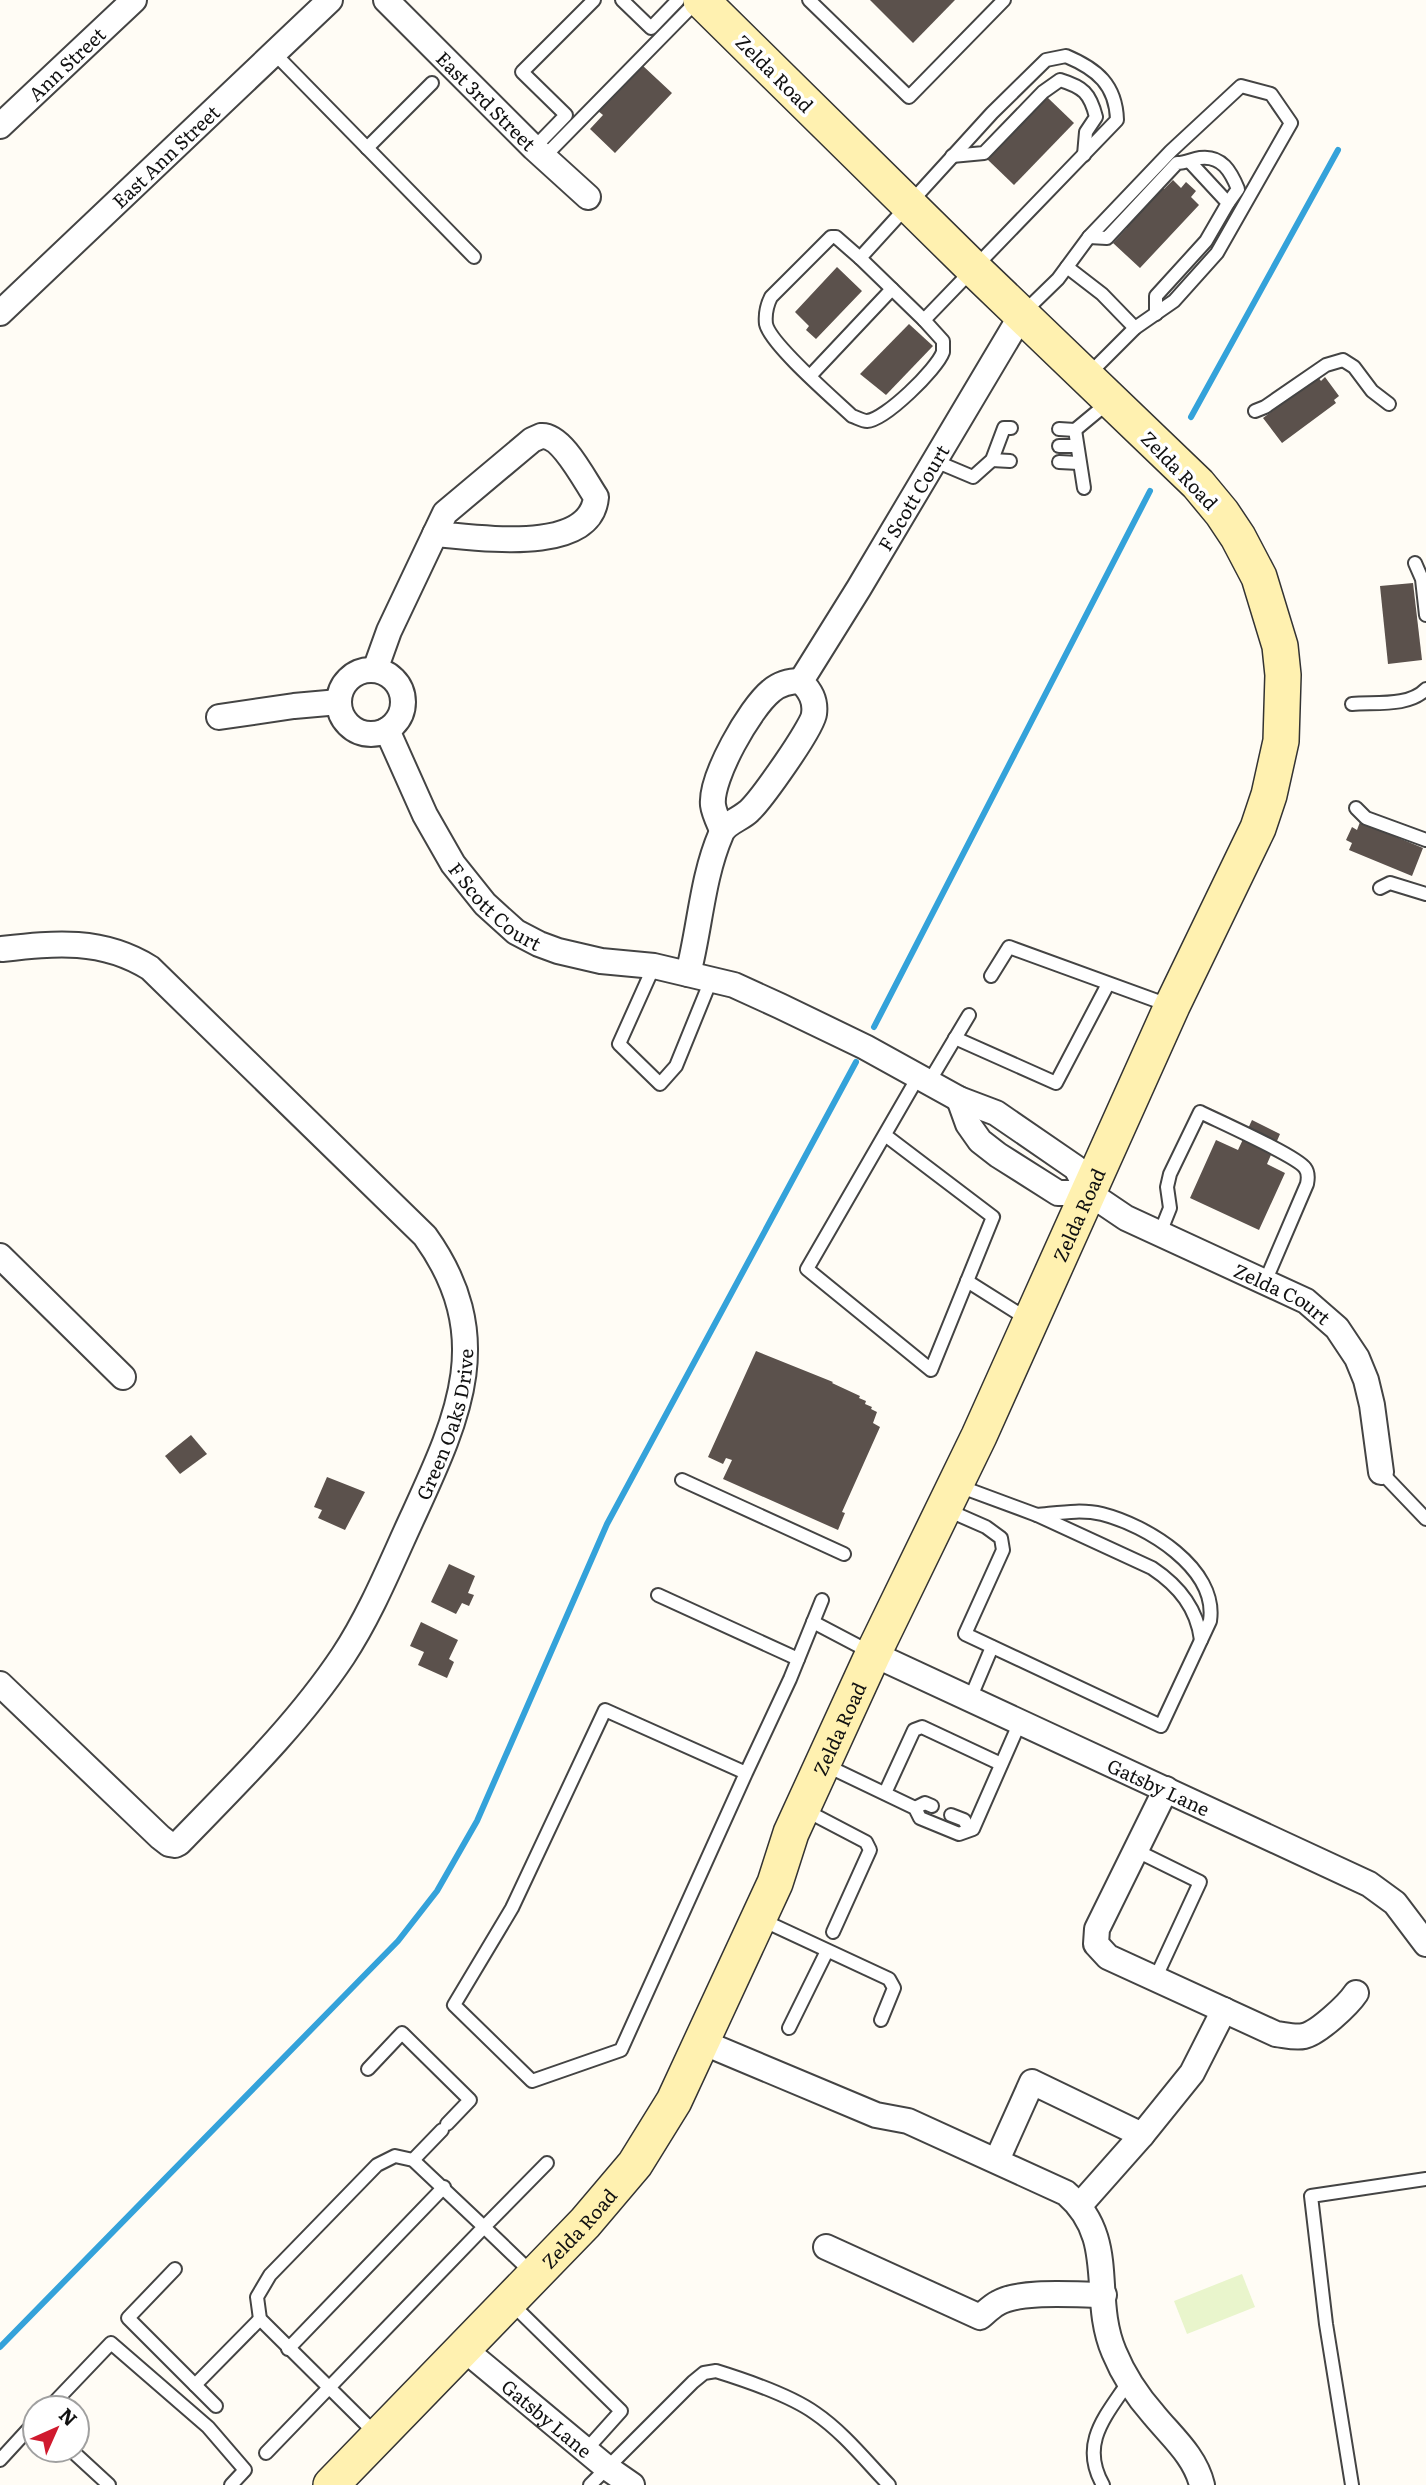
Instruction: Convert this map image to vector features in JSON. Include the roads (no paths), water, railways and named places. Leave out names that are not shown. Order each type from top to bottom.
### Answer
[{"type":"main road","name":"Zelda Road","points":[[334,2484],[585,2223],[635,2164],[674,2101],[775,1883],[791,1833],[873,1654],[950,1497],[1090,1193],[1172,1006],[1258,828],[1269,795],[1281,741],[1283,675],[1272,617],[1259,577],[1228,521],[1199,484],[699,0]]},
{"type":"street","name":"Ann Street","points":[[0,127],[134,0]]},
{"type":"street","name":"East Ann Street","points":[[0,313],[330,0]]},
{"type":"street","name":"East 3rd Street","points":[[387,0],[539,152],[588,197]]},
{"type":"street","name":"F Scott Court","points":[[801,681],[1022,314]]},
{"type":"street","points":[[375,670],[389,631],[435,534],[445,513],[532,440],[547,436],[558,442],[596,497],[593,512],[585,522],[567,532],[549,537],[435,534]]},
{"type":"street","points":[[375,670],[394,679],[400,688],[403,709],[387,730],[371,735],[360,733],[343,719],[339,702],[341,688],[347,680],[355,673],[375,670]]},
{"type":"street","points":[[700,977],[695,946],[706,882],[722,830],[713,804],[722,766],[745,724],[771,691],[790,681],[801,681],[813,695],[814,714],[808,730],[750,811],[722,830]]},
{"type":"street","points":[[219,717],[339,702]]},
{"type":"street","name":"F Scott Court","points":[[387,730],[425,815],[453,864],[472,890],[501,920],[538,944],[558,951],[601,961],[654,966],[734,985],[757,995],[869,1050],[959,1099],[996,1113],[1076,1168],[1090,1193]]},
{"type":"street","name":"Green Oaks Drive","points":[[0,1684],[160,1837],[169,1844],[179,1843],[258,1761],[304,1708],[342,1656],[366,1617],[425,1490],[455,1417],[463,1386],[466,1350],[461,1308],[452,1281],[425,1236],[150,968],[122,953],[97,946],[52,945],[1,949]]},
{"type":"street","points":[[959,1099],[968,1124],[980,1141],[998,1155],[1058,1193],[1090,1193]]},
{"type":"street","name":"Zelda Court","points":[[1090,1193],[1126,1218],[1306,1301],[1328,1318],[1349,1343],[1366,1380],[1381,1472]]},
{"type":"street","points":[[0,1256],[123,1377]]},
{"type":"street","name":"Gatsby Lane","points":[[873,1654],[1368,1884],[1395,1903],[1426,1944]]},
{"type":"street","points":[[1166,1789],[1097,1928],[1096,1944],[1108,1957],[1276,2034],[1293,2037],[1307,2036],[1348,2005],[1356,1993]]},
{"type":"street","points":[[1080,2205],[1142,2136],[1192,2073],[1224,2010]]},
{"type":"street","points":[[702,2042],[876,2115],[908,2121],[1066,2193],[1080,2205],[1098,2240],[1108,2334],[1114,2352],[1129,2381],[1152,2413],[1184,2448],[1202,2485]]},
{"type":"street","points":[[997,2160],[1032,2082],[1142,2136]]},
{"type":"street","points":[[826,2247],[980,2317],[998,2303],[1010,2298],[1104,2295]]},
{"type":"street","name":"Gatsby Lane","points":[[464,2349],[586,2450],[598,2476],[632,2485]]},
{"type":"lane","points":[[539,152],[566,115],[522,72],[594,0]]},
{"type":"lane","points":[[622,0],[651,28],[678,0]]},
{"type":"lane","points":[[539,152],[699,0]]},
{"type":"lane","points":[[809,0],[909,96],[1004,0]]},
{"type":"lane","points":[[275,54],[474,257]]},
{"type":"lane","points":[[860,258],[952,156],[1046,60],[1066,56],[1087,65],[1108,85],[1117,100],[1117,120],[924,320]]},
{"type":"lane","points":[[952,156],[984,153],[1043,92],[1060,80],[1080,86],[1093,102],[1096,117],[1086,132],[1084,155]]},
{"type":"lane","points":[[367,148],[432,83]]},
{"type":"lane","points":[[1022,314],[1058,279],[1089,237],[1171,151],[1241,86],[1271,94],[1291,123],[1216,253],[1174,301],[1135,328],[1086,377]]},
{"type":"lane","points":[[1089,237],[1107,238],[1177,163],[1198,158],[1212,159],[1230,168],[1238,188],[1206,241],[1156,296],[1156,314]]},
{"type":"lane","points":[[1190,162],[1227,203]]},
{"type":"lane","points":[[831,237],[836,237],[892,289],[943,341],[943,351],[921,380],[897,404],[880,416],[866,421],[852,416],[775,341],[766,325],[767,307],[771,297],[831,237]]},
{"type":"lane","points":[[1067,267],[1102,294],[1135,328]]},
{"type":"lane","points":[[810,376],[892,289]]},
{"type":"lane","points":[[1255,411],[1326,365],[1343,360],[1354,366],[1372,391],[1389,404]]},
{"type":"lane","points":[[1059,429],[1074,430],[1111,400]]},
{"type":"lane","points":[[935,460],[973,477],[992,460],[1004,444],[1004,428],[1011,428]]},
{"type":"lane","points":[[1074,430],[1084,488]]},
{"type":"lane","points":[[1059,446],[1077,446]]},
{"type":"lane","points":[[992,460],[1010,461]]},
{"type":"lane","points":[[1059,462],[1079,463]]},
{"type":"lane","points":[[1415,563],[1422,579],[1426,615]]},
{"type":"lane","points":[[1352,704],[1405,701],[1420,695],[1426,689]]},
{"type":"lane","points":[[1356,808],[1366,818],[1426,840]]},
{"type":"lane","points":[[1380,888],[1390,883],[1426,894]]},
{"type":"lane","points":[[991,976],[1009,947],[1172,1006]]},
{"type":"lane","points":[[654,966],[619,1044],[660,1084],[676,1066],[700,977]]},
{"type":"lane","points":[[955,1038],[1056,1083],[1108,984]]},
{"type":"lane","points":[[886,1135],[993,1217],[931,1370],[807,1269],[886,1135],[969,1015]]},
{"type":"lane","points":[[1160,1233],[1170,1208],[1167,1187],[1170,1174],[1200,1112],[1306,1168],[1307,1184],[1265,1282]]},
{"type":"lane","points":[[967,1281],[1031,1321]]},
{"type":"lane","points":[[1381,1472],[1426,1519]]},
{"type":"lane","points":[[682,1480],[844,1554]]},
{"type":"lane","points":[[950,1497],[998,1533],[1003,1550],[965,1634],[1161,1726],[1210,1621],[1212,1610],[1209,1594],[1199,1577],[1155,1535],[1101,1514],[1078,1511],[1037,1516]]},
{"type":"lane","points":[[950,1497],[1037,1516],[1152,1568],[1168,1579],[1190,1605],[1199,1623],[1201,1641]]},
{"type":"lane","points":[[658,1595],[798,1659]]},
{"type":"lane","points":[[746,1773],[605,1710],[512,1908],[454,2005],[532,2081],[621,2050],[798,1659],[822,1600]]},
{"type":"lane","points":[[813,1622],[873,1654]]},
{"type":"lane","points":[[970,1699],[992,1647]]},
{"type":"lane","points":[[823,1764],[915,1808],[920,1818],[960,1834],[973,1829],[1020,1722]]},
{"type":"lane","points":[[885,1793],[914,1730],[922,1727],[1002,1764]]},
{"type":"lane","points":[[915,1808],[925,1803],[932,1806]]},
{"type":"lane","points":[[802,1809],[866,1842],[870,1850],[833,1932]]},
{"type":"lane","points":[[951,1815],[964,1820],[969,1829]]},
{"type":"lane","points":[[1135,1850],[1200,1882],[1156,1977]]},
{"type":"lane","points":[[758,1919],[889,1979],[894,1988],[881,2020]]},
{"type":"lane","points":[[789,2028],[827,1951]]},
{"type":"lane","points":[[368,2069],[402,2033],[470,2100],[413,2160]]},
{"type":"lane","points":[[379,2437],[260,2319],[257,2297],[270,2274],[377,2165],[395,2156],[413,2160],[534,2276]]},
{"type":"lane","points":[[266,2453],[547,2163]]},
{"type":"lane","points":[[1352,2485],[1326,2325],[1311,2196],[1426,2179]]},
{"type":"lane","points":[[288,2349],[444,2188]]},
{"type":"lane","points":[[175,2269],[128,2318],[216,2406]]},
{"type":"lane","points":[[509,2301],[621,2411],[586,2450]]},
{"type":"lane","points":[[195,2385],[260,2319]]},
{"type":"lane","points":[[62,2394],[111,2343],[208,2427],[245,2470],[231,2485]]},
{"type":"lane","points":[[598,2476],[693,2382],[704,2373],[716,2371],[800,2404],[815,2413],[889,2485]]},
{"type":"lane","points":[[1103,2485],[1096,2472],[1092,2453],[1094,2439],[1107,2413],[1129,2381]]},
{"type":"lane","points":[[0,2460],[21,2438]]},
{"type":"lane","points":[[86,2464],[109,2485]]},
{"type":"waterway","points":[[1191,417],[1338,150]]},
{"type":"waterway","points":[[874,1027],[1150,491]]},
{"type":"waterway","points":[[0,2347],[398,1941],[437,1891],[477,1821],[607,1524],[856,1062]]}]
